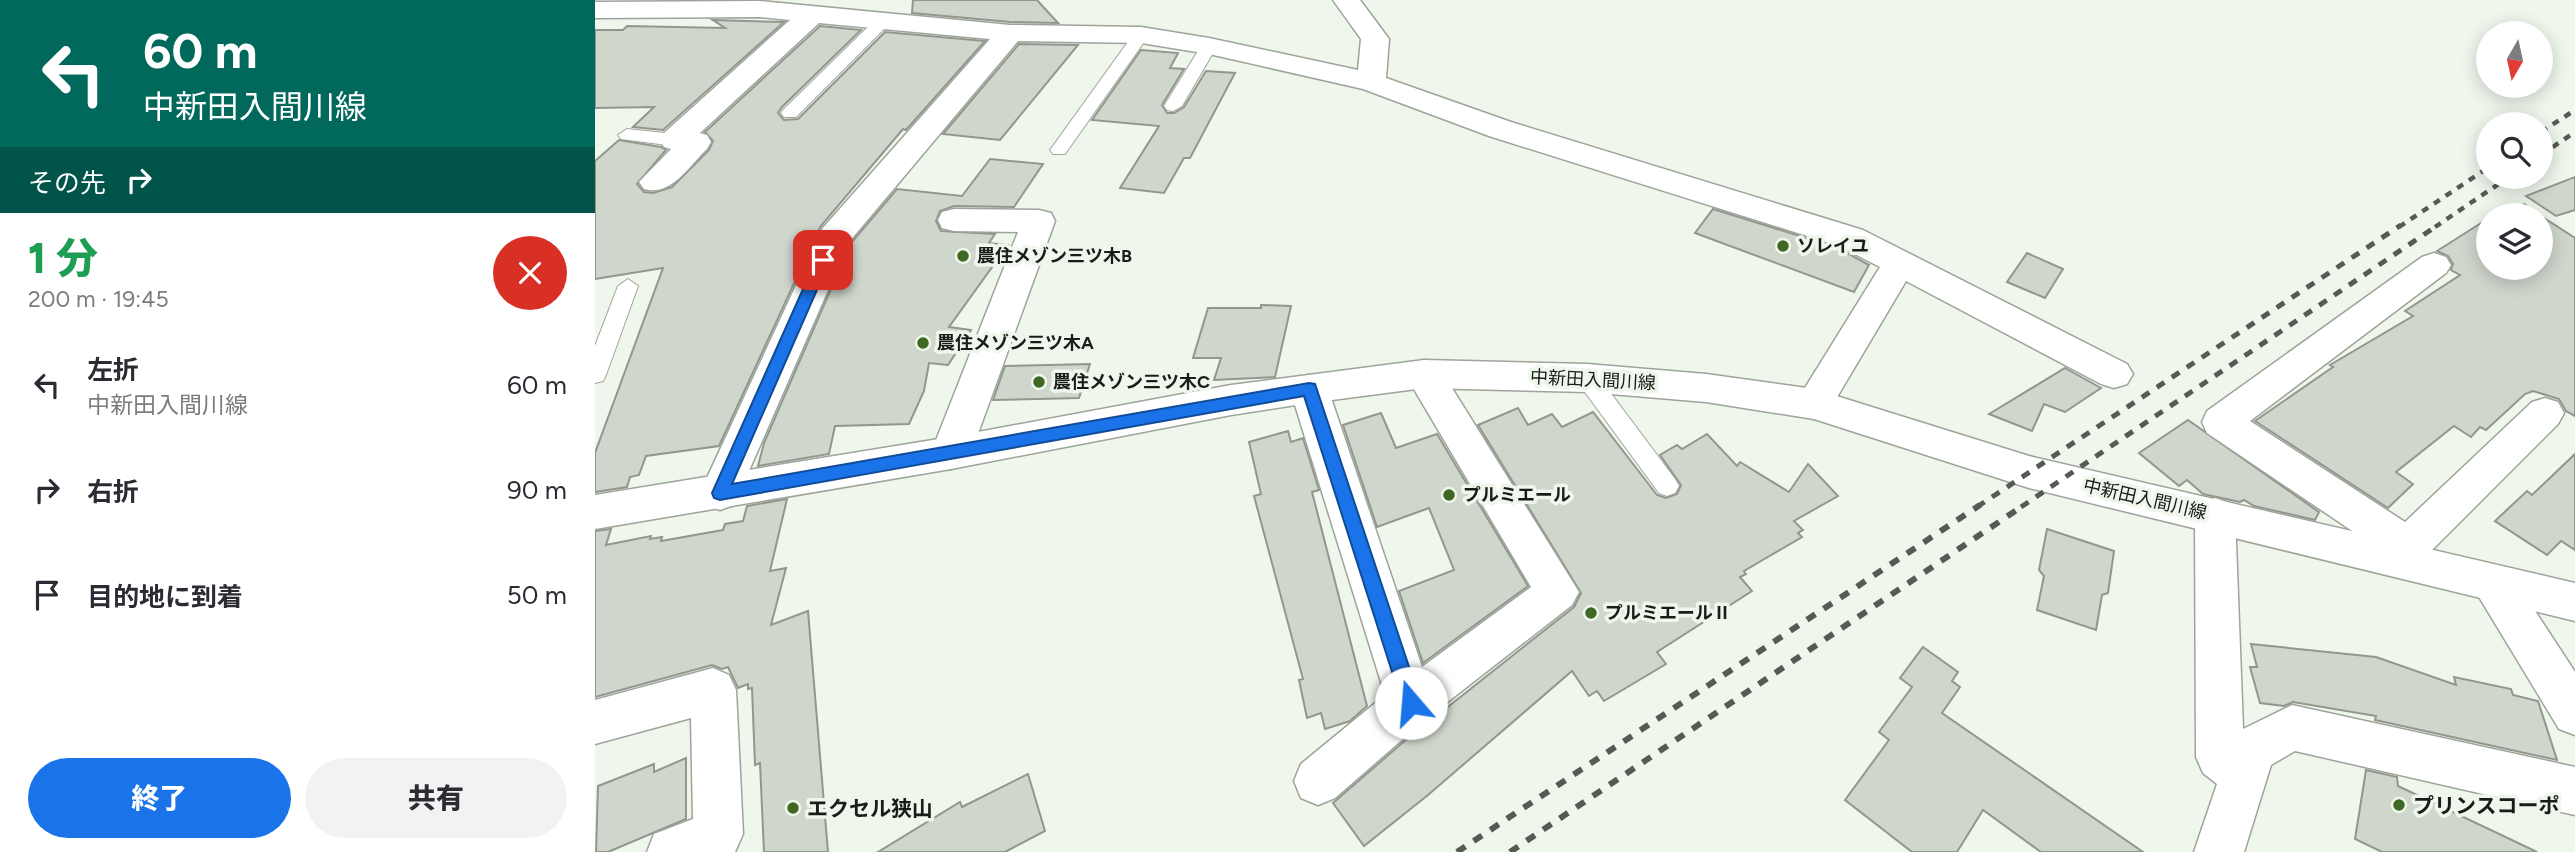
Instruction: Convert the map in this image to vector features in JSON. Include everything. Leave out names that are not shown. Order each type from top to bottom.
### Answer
[{"type":"street","points":[[1346,0],[1375,39],[1371,82]]},
{"type":"street","points":[[595,10],[704,7],[814,13],[1010,33],[1141,35],[1209,46],[1371,82],[1500,129],[1851,238],[2114,374]]},
{"type":"street","points":[[675,140],[814,13]]},
{"type":"street","points":[[720,493],[834,237],[1010,33]]},
{"type":"street","points":[[655,182],[695,142],[675,140]]},
{"type":"street","points":[[951,453],[1039,221],[954,220]]},
{"type":"street","points":[[1814,404],[1900,262]]},
{"type":"street","points":[[2434,265],[2221,422],[2402,552],[2545,413]]},
{"type":"street","points":[[1318,781],[1411,703],[1557,592],[1423,374]]},
{"type":"street","name":"中新田入間川線","points":[[595,512],[720,493],[1231,400],[1309,389],[1423,374],[1587,378],[1706,388],[1814,404],[2029,472],[2215,515],[2402,552],[2494,584],[2575,602]]},
{"type":"street","points":[[1309,389],[1411,703]]},
{"type":"street","points":[[2215,515],[2220,757],[2245,775]]},
{"type":"street","points":[[2494,584],[2575,713]]},
{"type":"street","points":[[595,722],[713,690],[718,834],[672,852]]},
{"type":"street","points":[[2219,852],[2252,750],[2293,728],[2575,791]]},
{"type":"lane","points":[[790,113],[882,22]]},
{"type":"lane","points":[[1059,150],[1141,35]]},
{"type":"lane","points":[[1173,106],[1209,46]]},
{"type":"lane","points":[[627,135],[675,140]]},
{"type":"lane","points":[[595,375],[628,286]]},
{"type":"lane","points":[[1587,378],[1667,486]]},
{"type":"building","points":[[913,0],[1037,0],[1058,23],[1010,22],[912,13]]},
{"type":"building","points":[[713,20],[784,22],[663,130],[633,127],[654,107],[595,108],[595,30],[623,30],[627,26],[725,28]]},
{"type":"building","points":[[820,26],[861,30],[782,107],[778,113],[784,120],[798,119],[885,32],[985,41],[906,130],[903,129],[820,227],[719,446],[646,456],[639,475],[630,477],[627,487],[595,492],[595,453],[663,268],[595,279],[595,161],[619,140],[661,147],[666,150],[637,184],[644,192],[653,193],[672,187],[709,150],[713,141],[705,132]]},
{"type":"building","points":[[1019,44],[1078,45],[1000,140],[943,134]]},
{"type":"building","points":[[1141,50],[1178,53],[1170,68],[1184,69],[1162,105],[1167,113],[1174,113],[1184,107],[1206,71],[1235,73],[1190,158],[1184,158],[1164,193],[1120,188],[1159,126],[1092,120]]},
{"type":"building","points":[[990,159],[1043,164],[1014,207],[954,206],[940,211],[936,221],[941,231],[995,234],[989,243],[1008,245],[949,327],[971,330],[948,365],[929,363],[924,391],[909,424],[835,426],[829,454],[758,466],[764,443],[851,243],[897,189],[962,196]]},
{"type":"building","points":[[2575,177],[2575,210],[2556,216],[2553,214],[2553,203],[2536,203],[2526,196],[2544,189],[2553,189],[2553,186]]},
{"type":"building","name":"ソレイユ","points":[[1713,209],[1838,248],[1869,265],[1854,292],[1695,233]]},
{"type":"building","points":[[2553,224],[2575,238],[2575,416],[2566,411],[2559,399],[2533,391],[2525,394],[2486,430],[2480,427],[2471,437],[2454,426],[2396,472],[2413,484],[2388,508],[2255,421],[2333,367],[2330,365],[2413,316],[2405,311],[2460,275],[2451,270],[2453,264],[2448,256],[2437,251],[2476,226],[2476,280],[2553,280]]},
{"type":"building","points":[[2027,253],[2063,269],[2045,298],[2007,282]]},
{"type":"building","points":[[1261,305],[1291,306],[1275,377],[1214,380],[1221,358],[1193,358],[1208,308],[1261,308]]},
{"type":"building","name":"農住メゾン三ツ木C","points":[[1090,364],[1079,398],[993,400],[1005,366]]},
{"type":"building","points":[[2065,368],[2101,388],[2065,412],[2044,404],[2032,431],[1989,414]]},
{"type":"building","points":[[1518,408],[1528,425],[1552,414],[1562,427],[1593,412],[1657,495],[1666,498],[1677,494],[1681,485],[1660,455],[1677,445],[1682,449],[1707,434],[1737,466],[1740,462],[1789,492],[1808,464],[1838,496],[1794,521],[1803,530],[1798,533],[1802,537],[1744,571],[1746,574],[1740,577],[1752,591],[1657,652],[1666,664],[1604,701],[1597,691],[1589,696],[1572,671],[1428,795],[1364,846],[1333,803],[1401,744],[1574,607],[1581,593],[1478,425]]},
{"type":"building","points":[[1381,413],[1396,448],[1437,434],[1528,586],[1423,663],[1399,591],[1454,570],[1429,508],[1377,527],[1343,425]]},
{"type":"building","points":[[2188,420],[2319,512],[2315,520],[2254,506],[2244,500],[2240,502],[2203,494],[2187,480],[2179,486],[2139,453]]},
{"type":"building","points":[[1288,431],[1291,442],[1303,438],[1319,490],[1312,492],[1367,706],[1350,721],[1325,729],[1321,713],[1307,718],[1299,680],[1303,679],[1254,496],[1261,494],[1249,442]]},
{"type":"building","points":[[2575,454],[2575,550],[2561,541],[2547,555],[2495,521],[2527,491],[2532,495]]},
{"type":"building","points":[[787,499],[770,571],[786,568],[771,625],[808,611],[828,852],[764,852],[760,763],[755,765],[752,688],[748,689],[748,684],[738,688],[728,667],[722,669],[712,665],[595,697],[595,531],[611,529],[606,545],[651,536],[650,539],[662,537],[661,541],[723,530],[725,524],[743,521],[747,506]]},
{"type":"building","points":[[2047,529],[2114,551],[2108,593],[2102,595],[2096,630],[2037,610],[2044,576],[2039,570]]},
{"type":"building","points":[[2251,644],[2376,657],[2456,685],[2454,677],[2511,689],[2513,695],[2538,701],[2557,760],[2375,720],[2376,716],[2293,702],[2284,706],[2260,703],[2250,667],[2257,667]]},
{"type":"building","points":[[1923,647],[1958,672],[1952,681],[1960,687],[1942,713],[2143,852],[2041,852],[1983,810],[1957,852],[1912,852],[1845,800],[1889,740],[1879,732],[1912,687],[1900,678]]},
{"type":"building","points":[[686,758],[686,819],[608,852],[596,852],[598,786],[654,764],[654,772]]},
{"type":"building","name":"プリンスコーポ","points":[[2366,770],[2397,777],[2398,786],[2537,852],[2382,852],[2355,839]]},
{"type":"building","points":[[1028,774],[1045,831],[1005,852],[878,852],[960,802],[962,807]]},
{"type":"railway","points":[[2553,124],[2575,110]]},
{"type":"railway","points":[[2553,147],[2575,132]]},
{"type":"railway","points":[[2399,227],[2476,176]]},
{"type":"railway","points":[[2435,227],[2491,189]]},
{"type":"railway","points":[[1977,507],[2401,225]]},
{"type":"railway","points":[[2021,507],[2438,225]]},
{"type":"railway","points":[[1457,852],[1980,505]]},
{"type":"railway","points":[[1510,852],[2024,505]]},
{"type":"place","name":"ソレイユ","points":[[1783,246]]},
{"type":"place","name":"農住メゾン三ツ木B","points":[[963,256]]},
{"type":"place","name":"農住メゾン三ツ木A","points":[[923,343]]},
{"type":"place","name":"農住メゾン三ツ木C","points":[[1039,382]]},
{"type":"place","name":"プルミエール","points":[[1449,495]]},
{"type":"place","name":"プルミエールⅡ","points":[[1591,613]]},
{"type":"place","name":"プリンスコーポ","points":[[2399,805]]},
{"type":"place","name":"エクセル狭山","points":[[793,808]]},
{"type":"route","points":[[823,260],[720,493],[1231,400],[1309,389],[1411,703]]}]
